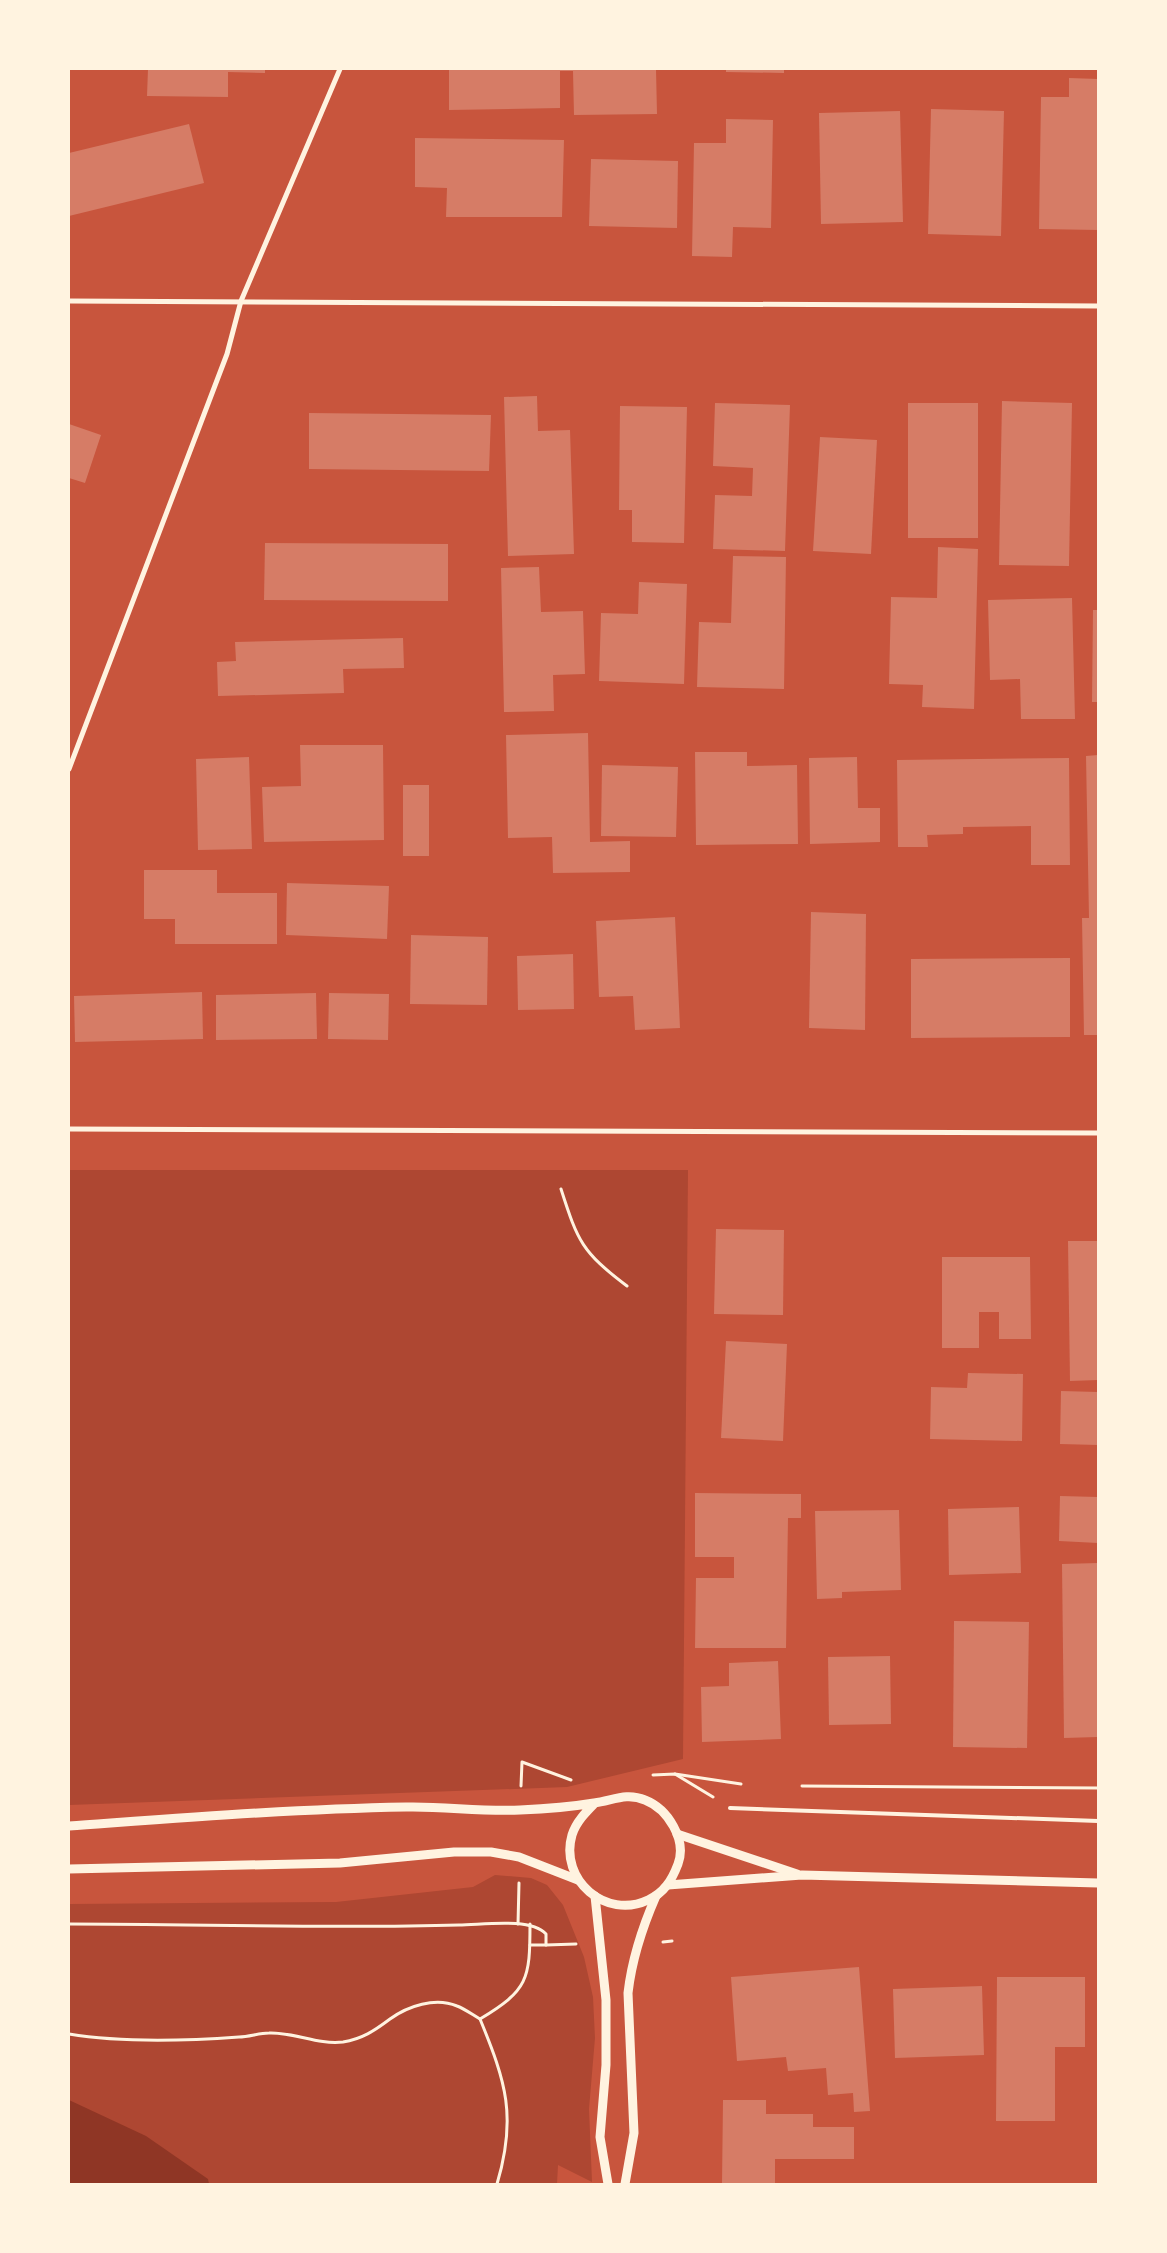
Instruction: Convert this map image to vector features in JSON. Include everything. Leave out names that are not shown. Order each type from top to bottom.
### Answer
[{"type":"street","points":[[69,769],[227,354],[241,301],[340,69]]},
{"type":"street","points":[[69,301],[1098,306]]},
{"type":"street","points":[[69,1129],[1098,1133]]},
{"type":"street","points":[[69,1826],[296,1811],[408,1807],[521,1810],[595,1803],[614,1797],[627,1796],[646,1800],[668,1817],[677,1834],[680,1860],[668,1886],[656,1896],[631,1906],[612,1905],[595,1896],[578,1880],[519,1858],[490,1852],[454,1852],[340,1862],[69,1869]]},
{"type":"street","points":[[578,1880],[571,1862],[572,1835],[581,1818],[595,1803]]},
{"type":"street","points":[[677,1834],[802,1875]]},
{"type":"street","points":[[668,1886],[802,1875],[1098,1883]]},
{"type":"street","points":[[595,1896],[606,2000],[606,2065],[600,2136],[608,2184]]},
{"type":"street","points":[[625,2184],[634,2133],[628,1992],[631,1970],[641,1931],[656,1896]]},
{"type":"lane","points":[[730,1808],[1098,1822]]},
{"type":"path","points":[[561,1189],[582,1246],[600,1266],[627,1286]]},
{"type":"path","points":[[521,1790],[522,1762],[580,1783]]},
{"type":"path","points":[[675,1774],[751,1786]]},
{"type":"path","points":[[801,1786],[1098,1788]]},
{"type":"path","points":[[518,1924],[519,1882]]},
{"type":"path","points":[[69,1924],[390,1928],[530,1924],[539,1927],[546,1934],[546,1945]]},
{"type":"path","points":[[480,2019],[516,1994],[526,1980],[530,1924]]},
{"type":"path","points":[[530,1945],[576,1944]]},
{"type":"path","points":[[69,2034],[92,2038],[165,2039],[240,2037],[267,2033],[290,2033],[323,2043],[343,2042],[363,2038],[408,2008],[438,2002],[457,2006],[480,2019],[497,2063],[508,2106],[507,2137],[497,2184]]},
{"type":"shaded area","points":[[69,1170],[688,1170],[683,1759],[567,1787],[69,1805]]},
{"type":"shaded area","points":[[495,1875],[531,1878],[547,1885],[563,1905],[584,1957],[593,1997],[595,2038],[589,2109],[592,2182],[558,2165],[557,2184],[69,2184],[69,1904],[336,1902],[473,1887]]},
{"type":"shaded area","points":[[69,2100],[146,2136],[208,2179],[209,2184],[69,2184]]},
{"type":"building","points":[[148,69],[265,69],[265,73],[228,72],[228,97],[147,96]]},
{"type":"building","points":[[449,69],[656,69],[657,114],[574,115],[573,71],[560,71],[560,108],[449,110]]},
{"type":"building","points":[[726,69],[784,69],[784,73],[726,72]]},
{"type":"building","points":[[1069,78],[1098,79],[1098,230],[1039,229],[1041,97],[1069,97]]},
{"type":"building","points":[[931,109],[1004,111],[1001,236],[928,234]]},
{"type":"building","points":[[900,111],[903,222],[821,224],[819,113]]},
{"type":"building","points":[[726,119],[773,120],[771,228],[733,227],[732,257],[692,256],[694,143],[726,143]]},
{"type":"building","points":[[189,124],[204,183],[69,216],[69,153]]},
{"type":"building","points":[[415,138],[564,140],[562,217],[446,217],[447,188],[415,187]]},
{"type":"building","points":[[591,159],[678,161],[677,228],[589,226]]},
{"type":"building","points":[[537,396],[538,431],[570,430],[574,554],[508,556],[504,397]]},
{"type":"building","points":[[1002,401],[1072,403],[1069,566],[999,565]]},
{"type":"building","points":[[715,403],[790,405],[785,551],[713,549],[715,495],[752,496],[753,468],[713,466]]},
{"type":"building","points":[[908,403],[978,403],[978,538],[908,538]]},
{"type":"building","points":[[620,406],[687,407],[684,543],[632,542],[632,510],[619,510]]},
{"type":"building","points":[[309,413],[491,415],[489,471],[309,469]]},
{"type":"building","points":[[69,424],[101,435],[85,483],[69,478]]},
{"type":"building","points":[[820,437],[877,440],[871,554],[813,551]]},
{"type":"building","points":[[265,543],[448,544],[448,601],[264,600]]},
{"type":"building","points":[[938,547],[978,549],[974,709],[922,707],[923,685],[889,684],[891,597],[937,598]]},
{"type":"building","points":[[733,556],[786,557],[784,689],[697,687],[699,622],[731,623]]},
{"type":"building","points":[[539,567],[541,612],[583,611],[585,674],[553,675],[554,711],[504,712],[501,568]]},
{"type":"building","points":[[639,582],[687,584],[684,684],[599,681],[601,613],[638,614]]},
{"type":"building","points":[[1072,598],[1075,719],[1021,719],[1020,679],[990,680],[988,600]]},
{"type":"building","points":[[1093,610],[1098,610],[1098,702],[1092,702]]},
{"type":"building","points":[[403,638],[404,668],[343,669],[344,693],[218,696],[217,662],[236,661],[235,642]]},
{"type":"building","points":[[588,733],[590,842],[630,841],[630,872],[553,873],[552,837],[508,838],[506,735]]},
{"type":"building","points":[[300,745],[383,745],[384,840],[264,842],[262,787],[301,786]]},
{"type":"building","points":[[695,752],[747,752],[747,766],[797,765],[798,844],[696,845]]},
{"type":"building","points":[[1098,755],[1098,1035],[1084,1035],[1082,918],[1089,918],[1086,756]]},
{"type":"building","points":[[249,757],[252,849],[198,850],[196,759]]},
{"type":"building","points":[[857,757],[858,808],[880,808],[880,842],[810,844],[809,758]]},
{"type":"building","points":[[1069,758],[1070,865],[1031,865],[1031,826],[963,827],[963,834],[927,835],[928,847],[898,847],[897,760]]},
{"type":"building","points":[[602,765],[678,767],[676,837],[601,836]]},
{"type":"building","points":[[403,785],[429,785],[429,856],[403,856]]},
{"type":"building","points":[[144,870],[217,870],[217,893],[277,893],[277,944],[175,944],[175,919],[144,919]]},
{"type":"building","points":[[287,883],[389,886],[387,939],[286,935]]},
{"type":"building","points":[[811,912],[866,914],[865,1030],[809,1028]]},
{"type":"building","points":[[675,917],[680,1028],[635,1030],[633,996],[599,997],[596,921]]},
{"type":"building","points":[[411,935],[488,937],[487,1005],[410,1004]]},
{"type":"building","points":[[573,954],[574,1009],[518,1010],[517,956]]},
{"type":"building","points":[[1070,958],[1070,1037],[911,1038],[911,959]]},
{"type":"building","points":[[202,992],[203,1039],[75,1042],[74,996]]},
{"type":"building","points":[[316,993],[317,1039],[216,1040],[216,995]]},
{"type":"building","points":[[329,993],[389,994],[388,1040],[328,1039]]},
{"type":"building","points":[[716,1229],[784,1230],[783,1315],[714,1314]]},
{"type":"building","points":[[1068,1241],[1098,1241],[1098,1380],[1070,1381]]},
{"type":"building","points":[[942,1257],[1030,1257],[1031,1339],[999,1339],[999,1312],[979,1312],[979,1348],[942,1348]]},
{"type":"building","points":[[726,1341],[787,1344],[783,1441],[721,1438]]},
{"type":"building","points":[[968,1373],[1023,1374],[1022,1441],[930,1439],[931,1387],[967,1388]]},
{"type":"building","points":[[1061,1391],[1098,1392],[1098,1445],[1060,1444]]},
{"type":"building","points":[[695,1493],[801,1494],[801,1518],[788,1518],[786,1648],[695,1648],[696,1578],[734,1578],[734,1557],[695,1557]]},
{"type":"building","points":[[1060,1496],[1098,1497],[1098,1543],[1059,1541]]},
{"type":"building","points":[[1019,1507],[1021,1573],[949,1575],[948,1509]]},
{"type":"building","points":[[899,1510],[901,1590],[842,1592],[842,1598],[817,1599],[815,1511]]},
{"type":"building","points":[[1098,1563],[1098,1737],[1064,1738],[1062,1564]]},
{"type":"building","points":[[954,1621],[1029,1622],[1027,1748],[953,1747]]},
{"type":"building","points":[[890,1656],[891,1724],[829,1725],[828,1657]]},
{"type":"building","points":[[778,1661],[781,1739],[702,1742],[701,1687],[729,1686],[729,1663]]},
{"type":"building","points":[[859,1967],[870,2111],[854,2112],[853,2093],[828,2095],[826,2068],[788,2071],[786,2057],[737,2061],[731,1977]]},
{"type":"building","points":[[997,1977],[1085,1977],[1085,2047],[1055,2047],[1055,2121],[996,2121]]},
{"type":"building","points":[[982,1986],[984,2055],[895,2058],[893,1989]]},
{"type":"building","points":[[723,2100],[766,2100],[766,2114],[813,2114],[813,2127],[854,2127],[854,2159],[775,2159],[775,2184],[722,2184]]}]
